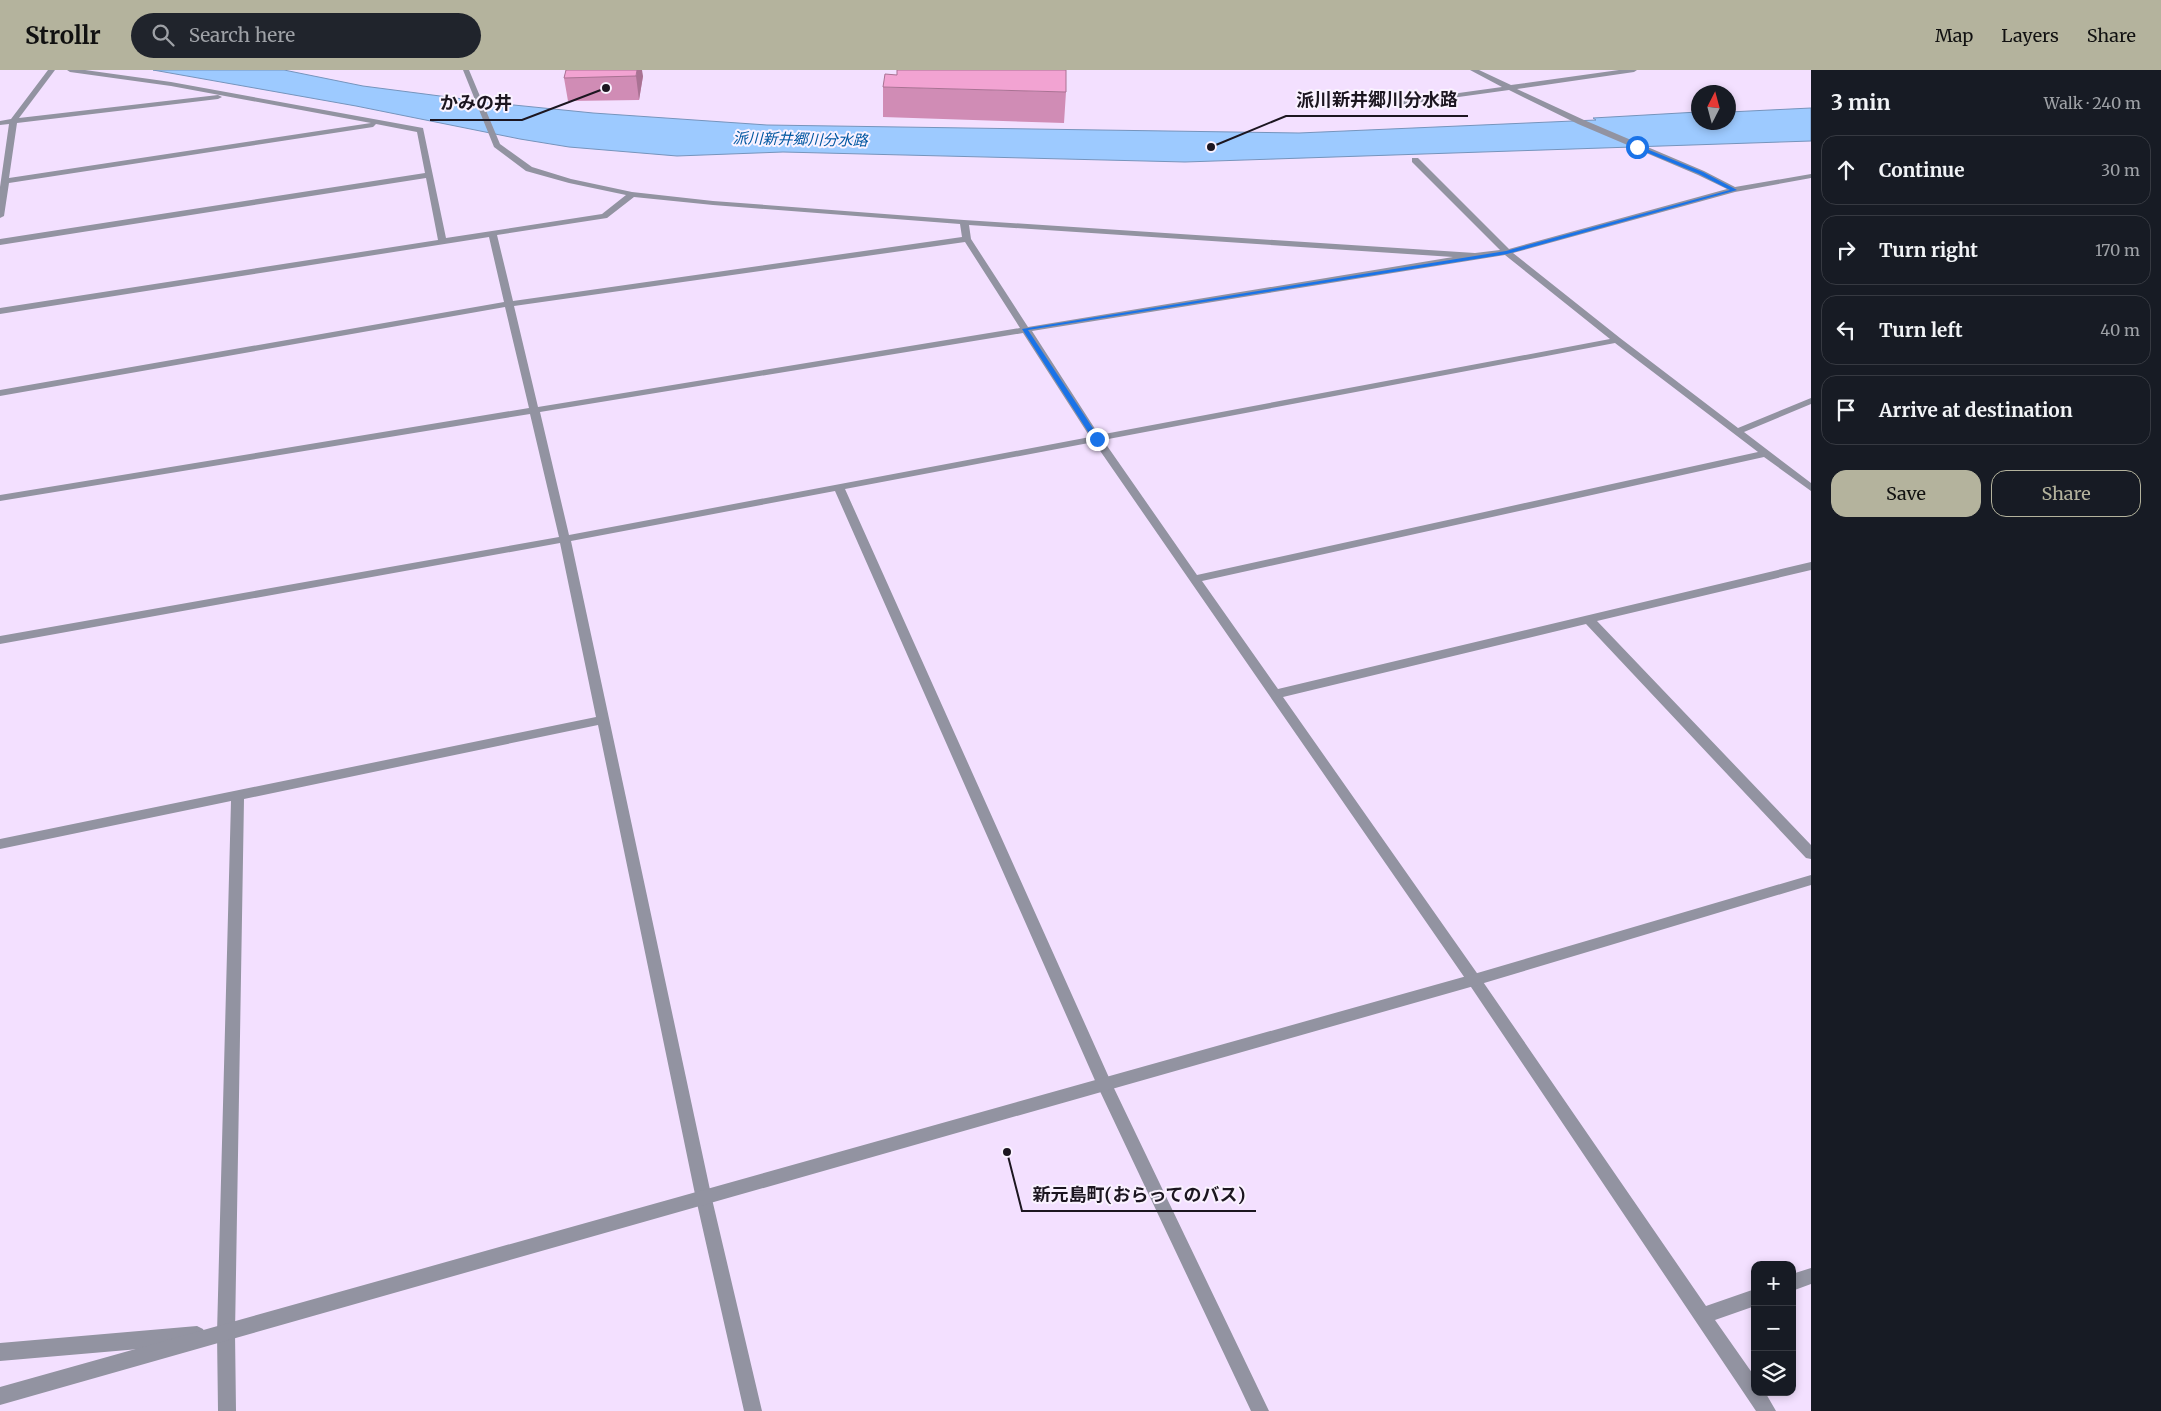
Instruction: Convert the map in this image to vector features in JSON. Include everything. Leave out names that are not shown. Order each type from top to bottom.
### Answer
[{"type":"street","points":[[0,216],[13,122],[52,70]]},
{"type":"street","points":[[70,70],[171,84],[420,130],[442,241]]},
{"type":"street","points":[[1473,70],[1581,122],[1701,173],[1734,190]]},
{"type":"street","points":[[1401,103],[1634,70]]},
{"type":"street","points":[[467,73],[497,145],[528,169],[569,181],[632,194],[714,203],[964,222],[1475,256]]},
{"type":"street","points":[[0,123],[232,95]]},
{"type":"street","points":[[5,181],[384,123]]},
{"type":"street","points":[[1415,160],[1507,252],[1617,340],[1811,488]]},
{"type":"street","points":[[0,242],[429,175]]},
{"type":"street","points":[[0,498],[1025,329],[1507,252],[1734,190],[1811,176]]},
{"type":"street","points":[[0,311],[604,216],[632,194]]},
{"type":"street","points":[[964,222],[967,239],[1097,439],[1474,980],[1767,1411]]},
{"type":"street","points":[[492,233],[565,539],[704,1199],[753,1411]]},
{"type":"street","points":[[0,393],[508,304],[967,239]]},
{"type":"street","points":[[0,640],[565,539],[1617,340]]},
{"type":"street","points":[[1736,432],[1811,401]]},
{"type":"street","points":[[1195,579],[1765,454]]},
{"type":"street","points":[[839,488],[1105,1085],[1260,1411]]},
{"type":"street","points":[[1276,694],[1811,566]]},
{"type":"street","points":[[1588,619],[1811,854]]},
{"type":"street","points":[[0,844],[603,720]]},
{"type":"street","points":[[227,1411],[226,1333],[238,795]]},
{"type":"street","points":[[0,1396],[704,1199],[1474,980],[1811,880]]},
{"type":"street","points":[[1796,1282],[1811,1276]]},
{"type":"street","points":[[1702,1316],[1751,1298]]},
{"type":"street","points":[[0,1352],[226,1333]]},
{"type":"water","points":[[153,70],[284,70],[363,86],[494,103],[593,113],[767,125],[1299,133],[1596,120],[1593,118],[1691,112],[1691,130],[1736,130],[1736,112],[1811,108],[1811,141],[1185,162],[783,152],[677,156],[569,147],[356,106]]},
{"type":"building","points":[[566,70],[637,70],[636,76],[564,78]]},
{"type":"building","points":[[897,70],[1066,70],[1066,92],[883,87],[885,74],[897,75]]},
{"type":"place","name":"かみの井","points":[[606,88]]},
{"type":"place","name":"派川新井郷川分水路","points":[[1211,147]]},
{"type":"place","name":"新元島町(おらってのバス)","points":[[1007,1152]]},
{"type":"route","points":[[1097,439],[1025,329],[1507,252],[1589,228],[1734,190],[1701,173],[1637,147]]}]
